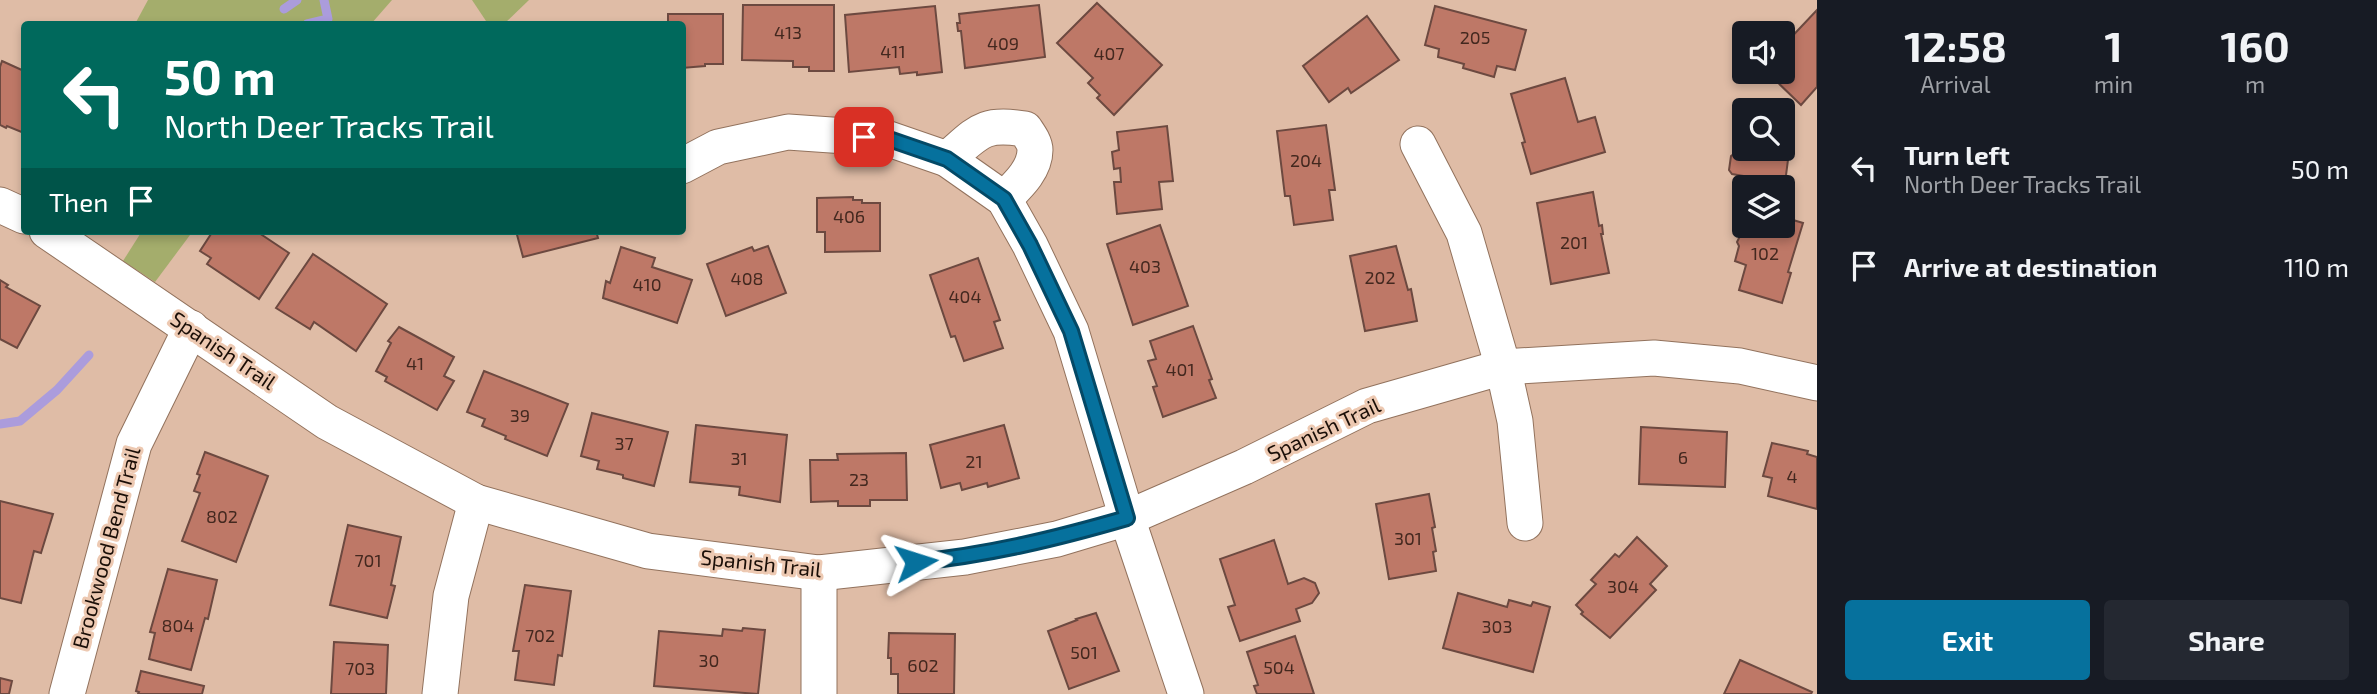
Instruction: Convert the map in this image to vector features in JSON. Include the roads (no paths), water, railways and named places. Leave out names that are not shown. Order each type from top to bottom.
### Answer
[{"type":"street","points":[[947,159],[980,131],[1000,124],[1025,129],[1035,147],[1032,163],[1022,180],[1004,199]]},
{"type":"street","points":[[686,164],[718,147],[788,132],[889,139],[947,159],[1004,199],[1030,245],[1071,331],[1127,518],[1186,694]]},
{"type":"street","points":[[1418,144],[1464,233],[1503,367],[1515,421],[1525,523]]},
{"type":"street","points":[[0,205],[21,214]]},
{"type":"street","name":"Spanish Trail","points":[[53,235],[327,422],[475,502],[648,551],[819,573],[965,557],[1057,538],[1127,518],[1244,467],[1367,406],[1503,367],[1654,358],[1740,366],[1817,383]]},
{"type":"street","name":"Brookwood Bend Trail","points":[[68,694],[134,444],[191,328]]},
{"type":"street","points":[[440,694],[451,596],[475,502]]},
{"type":"street","points":[[819,573],[819,694]]},
{"type":"waterway","points":[[284,9],[297,0]]},
{"type":"waterway","points":[[320,21],[328,19],[324,0]]},
{"type":"waterway","points":[[0,424],[20,421],[57,390],[89,355]]}]
